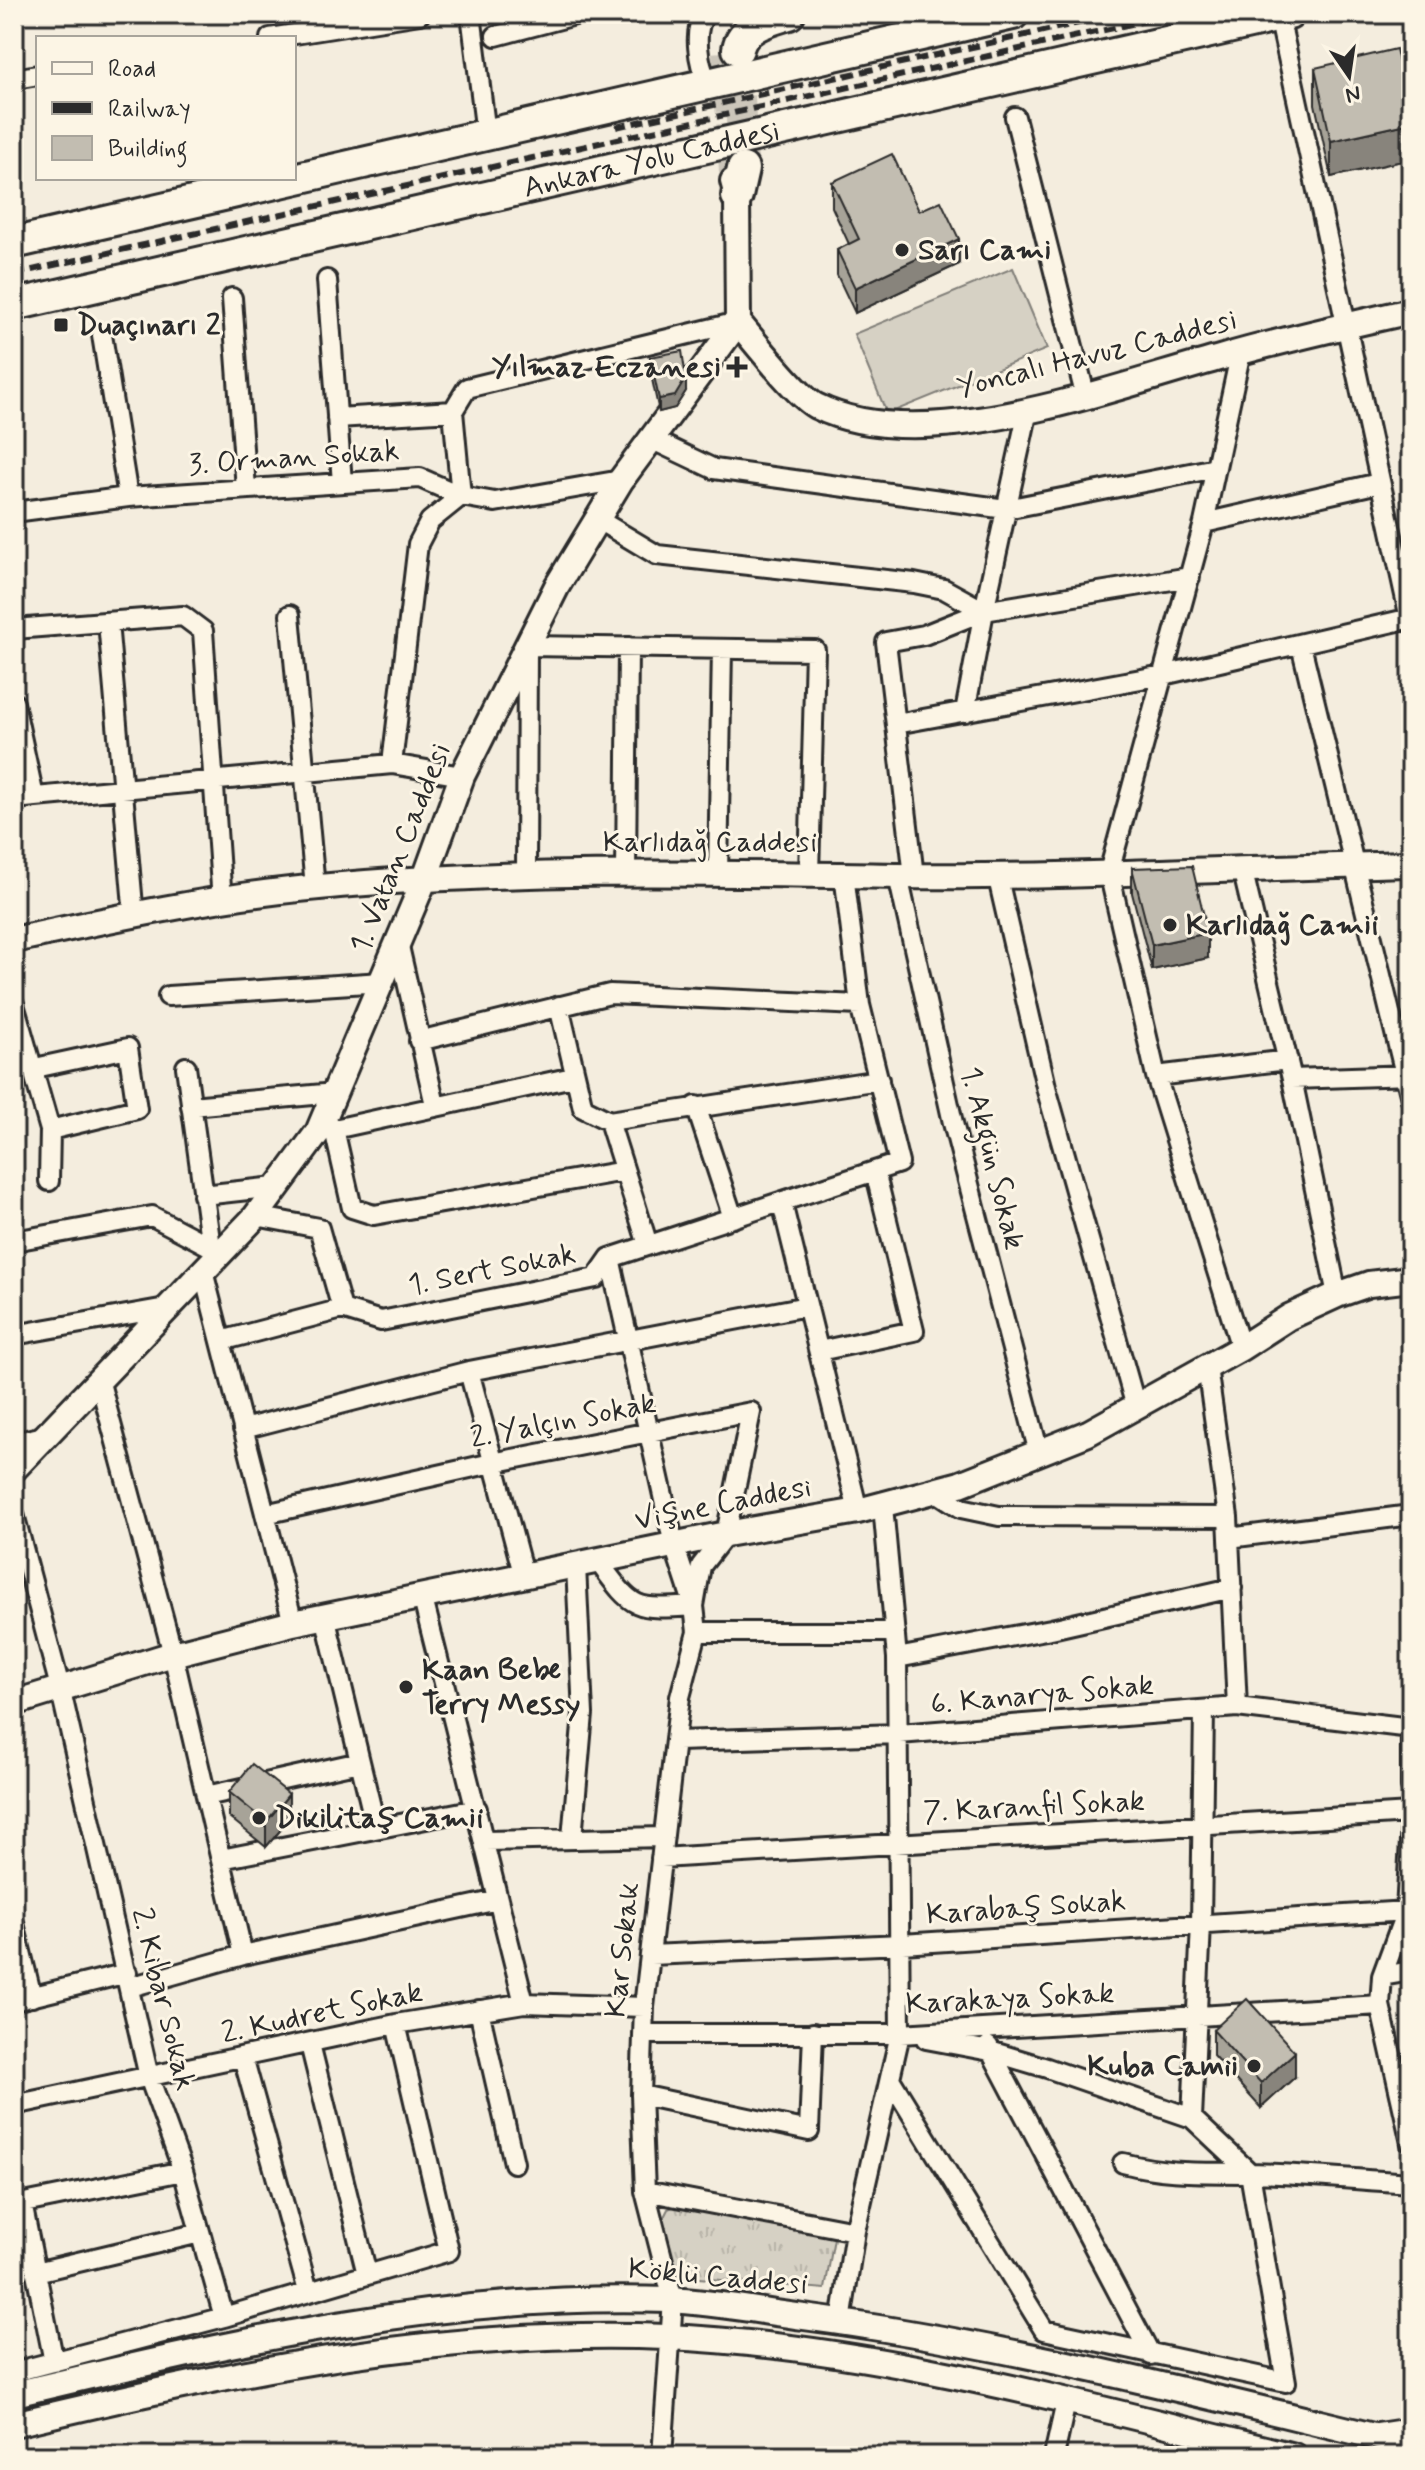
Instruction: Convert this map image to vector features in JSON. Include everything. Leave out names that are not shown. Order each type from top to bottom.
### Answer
[{"type":"highway","points":[[731,50],[753,28],[789,14]]},
{"type":"highway","points":[[923,32],[964,14]]},
{"type":"highway","name":"Ankara Yolu Caddesi","points":[[296,178],[923,32],[1013,14]]},
{"type":"highway","name":"Ankara Yolu Caddesi","points":[[14,305],[1284,15]]},
{"type":"highway","name":"Ankara Yolu Caddesi","points":[[14,243],[287,180]]},
{"type":"main road","points":[[731,50],[728,32],[749,14]]},
{"type":"main road","points":[[737,179],[738,322]]},
{"type":"main road","name":"Yoncalı Havuz Caddesi","points":[[738,322],[814,405],[862,421],[932,427],[1028,410],[1241,351],[1411,311]]},
{"type":"main road","name":"1. Vatan Caddesi","points":[[14,1469],[211,1257],[256,1216],[275,1187],[326,1130],[335,1093],[425,878],[462,776],[557,586],[621,480],[738,322]]},
{"type":"main road","name":"Karlıdağ Caddesi","points":[[14,940],[222,901],[315,887],[425,878],[626,874],[906,876],[1411,864]]},
{"type":"main road","name":"Vişne Caddesi","points":[[14,1703],[173,1654],[293,1623],[726,1534],[883,1506],[935,1491],[1088,1433],[1241,1348],[1289,1317],[1337,1295],[1369,1284],[1411,1279]]},
{"type":"main road","name":"Köklü Caddesi","points":[[14,2394],[280,2336],[449,2308],[598,2299],[673,2300],[975,2342],[1411,2445]]},
{"type":"main road","points":[[14,2424],[175,2386],[345,2355],[511,2339],[669,2337],[917,2368],[1294,2456]]},
{"type":"street","points":[[282,36],[420,14]]},
{"type":"street","points":[[471,14],[486,134]]},
{"type":"street","points":[[496,36],[579,14]]},
{"type":"street","points":[[705,14],[701,19],[698,43],[701,68],[707,82]]},
{"type":"street","points":[[896,724],[1163,675],[1411,620],[1345,326],[1284,15]]},
{"type":"street","points":[[14,79],[36,75]]},
{"type":"street","points":[[1015,117],[1085,394]]},
{"type":"street","points":[[327,280],[342,483]]},
{"type":"street","points":[[232,298],[246,489]]},
{"type":"street","points":[[392,764],[418,544],[430,521],[461,496],[453,411],[467,388],[738,322]]},
{"type":"street","points":[[102,335],[128,497]]},
{"type":"street","points":[[1241,351],[1204,523],[1109,872],[1156,1076],[1241,1348]]},
{"type":"street","points":[[965,712],[1028,410]]},
{"type":"street","points":[[337,418],[453,411]]},
{"type":"street","points":[[653,440],[714,469],[1006,509],[1216,468]]},
{"type":"street","name":"3. Orman Sokak","points":[[14,512],[128,497],[420,478],[461,496],[495,502],[621,480]]},
{"type":"street","points":[[1204,523],[1379,483]]},
{"type":"street","points":[[597,519],[657,555],[914,583],[944,589],[984,611],[1190,577]]},
{"type":"street","name":"1. Akgün Sokak","points":[[984,611],[924,635],[886,642],[896,724],[906,876],[953,1123],[1039,1453]]},
{"type":"street","points":[[290,615],[315,887]]},
{"type":"street","points":[[14,629],[183,616],[203,631],[222,901]]},
{"type":"street","points":[[108,622],[134,917]]},
{"type":"street","points":[[1301,645],[1408,1075],[1411,1099]]},
{"type":"street","points":[[526,875],[527,646],[815,650],[809,874]]},
{"type":"street","points":[[626,874],[628,647]]},
{"type":"street","points":[[718,874],[722,649]]},
{"type":"street","points":[[14,703],[34,797]]},
{"type":"street","points":[[14,799],[392,764],[462,776]]},
{"type":"street","points":[[1242,868],[1288,1060],[1337,1295]]},
{"type":"street","points":[[559,1006],[573,1077],[583,1108],[609,1121],[879,1080],[860,1005],[844,874]]},
{"type":"street","points":[[997,874],[1047,1091],[1136,1407]]},
{"type":"street","points":[[398,942],[435,1105]]},
{"type":"street","points":[[168,996],[382,982]]},
{"type":"street","points":[[419,1041],[610,994],[860,1005]]},
{"type":"street","points":[[14,1004],[35,1068],[50,1130],[49,1181]]},
{"type":"street","points":[[35,1068],[128,1048],[137,1109],[50,1130]]},
{"type":"street","points":[[1156,1076],[1288,1060]]},
{"type":"street","points":[[186,1067],[221,1341],[293,1623]]},
{"type":"street","points":[[1292,1079],[1408,1075]]},
{"type":"street","points":[[573,1077],[326,1130],[352,1208],[374,1215],[624,1171]]},
{"type":"street","name":"1. Sert Sokak","points":[[342,1309],[381,1321],[596,1278],[610,1258],[899,1163],[879,1080]]},
{"type":"street","points":[[191,1106],[335,1093]]},
{"type":"street","points":[[696,1106],[733,1218]]},
{"type":"street","points":[[609,1121],[648,1245]]},
{"type":"street","points":[[819,1351],[914,1331],[875,1171]]},
{"type":"street","points":[[203,1195],[275,1187]]},
{"type":"street","points":[[782,1203],[858,1511]]},
{"type":"street","points":[[14,1241],[152,1216],[211,1257]]},
{"type":"street","points":[[221,1341],[342,1309],[319,1228],[256,1216]]},
{"type":"street","name":"Kar Sokak","points":[[610,1258],[674,1545],[694,1606],[697,1632],[680,1697],[643,2034],[641,2095],[645,2191],[673,2300]]},
{"type":"street","points":[[243,1429],[469,1371],[807,1306]]},
{"type":"street","points":[[14,1335],[166,1308]]},
{"type":"street","points":[[1207,1367],[1228,1517],[1237,1707]]},
{"type":"street","points":[[469,1371],[524,1577]]},
{"type":"street","points":[[99,1379],[173,1654],[243,1955]]},
{"type":"street","name":"2. Yalçın Sokak","points":[[265,1514],[492,1463],[751,1412],[726,1534]]},
{"type":"street","points":[[14,1443],[44,1436]]},
{"type":"street","points":[[935,1491],[961,1508],[999,1516],[1228,1517]]},
{"type":"street","points":[[841,2322],[855,2231],[892,2082],[900,2034],[902,1944],[897,1658],[883,1506]]},
{"type":"street","name":"2. Kibar Sokak","points":[[14,1514],[61,1691],[149,2077],[183,2171],[224,2317]]},
{"type":"street","points":[[1229,1538],[1411,1515]]},
{"type":"street","name":"Kar Sokak","points":[[694,1606],[701,1566],[726,1534]]},
{"type":"street","points":[[587,1563],[627,1600],[648,1609],[694,1606]]},
{"type":"street","points":[[572,1838],[583,1714],[587,1563]]},
{"type":"street","points":[[897,1658],[1051,1629],[1232,1588]]},
{"type":"street","points":[[422,1595],[486,1841],[524,2003]]},
{"type":"street","points":[[325,1616],[376,1828]]},
{"type":"street","points":[[697,1632],[895,1632]]},
{"type":"street","name":"6. Kanarya Sokak","points":[[677,1741],[899,1734],[1237,1707],[1411,1726]]},
{"type":"street","points":[[1192,2118],[1201,1924],[1204,1710]]},
{"type":"street","points":[[1411,1726],[1411,1787]]},
{"type":"street","points":[[206,1796],[360,1762]]},
{"type":"street","points":[[221,1859],[477,1809]]},
{"type":"street","name":"7. Karanfil Sokak","points":[[661,1858],[1411,1813]]},
{"type":"street","points":[[1411,1823],[1406,1911],[1382,1976],[1380,2005],[1411,2143]]},
{"type":"street","points":[[486,1841],[663,1837]]},
{"type":"street","points":[[14,1923],[23,1999],[129,1980],[498,1900]]},
{"type":"street","name":"Karabaş Sokak","points":[[650,1955],[902,1944],[1406,1911]]},
{"type":"street","points":[[1382,1976],[1411,1971]]},
{"type":"street","name":"2. Kudret Sokak","points":[[14,2105],[396,2024],[524,2003],[644,2007]]},
{"type":"street","name":"Karakaya Sokak","points":[[643,2034],[900,2034],[1380,2005]]},
{"type":"street","points":[[479,2010],[514,2163]]},
{"type":"street","points":[[14,2372],[224,2317],[449,2251],[396,2024]]},
{"type":"street","points":[[981,2029],[1151,2355]]},
{"type":"street","points":[[641,2095],[809,2131],[813,2033]]},
{"type":"street","points":[[892,2082],[1044,2330],[1286,2382],[1250,2173],[1192,2118],[990,2051],[900,2034]]},
{"type":"street","points":[[310,2044],[367,2274]]},
{"type":"street","points":[[243,2057],[308,2291]]},
{"type":"street","points":[[1123,2163],[1157,2171],[1206,2175],[1250,2173],[1411,2183]]},
{"type":"street","points":[[54,2362],[36,2272],[18,2204],[183,2171]]},
{"type":"street","points":[[645,2191],[855,2231]]},
{"type":"street","points":[[36,2272],[200,2233]]},
{"type":"street","points":[[662,2456],[673,2300]]},
{"type":"street","points":[[1054,2456],[1066,2402]]},
{"type":"street","points":[[1366,2434],[1411,2428]]},
{"type":"green space","points":[[1013,268],[1047,349],[887,414],[854,334]]},
{"type":"green space","points":[[680,2204],[834,2238],[825,2289],[687,2277],[670,2256],[662,2221],[668,2209]]},
{"type":"building","points":[[1396,49],[1411,123],[1331,141],[1315,68]]},
{"type":"building","name":"Sarı Cami","points":[[892,154],[919,211],[941,201],[959,239],[855,288],[837,250],[859,239],[832,182]]},
{"type":"building","points":[[682,351],[686,378],[675,396],[659,399],[650,357]]},
{"type":"building","points":[[1192,866],[1208,933],[1152,945],[1132,868]]},
{"type":"building","points":[[252,1764],[289,1794],[266,1822],[229,1792]]},
{"type":"building","points":[[1247,1999],[1295,2052],[1261,2083],[1213,2030]]},
{"type":"tunnel","points":[[738,51],[743,163]]},
{"type":"tunnel","points":[[724,52],[731,172]]},
{"type":"railway","points":[[616,127],[1119,14]]},
{"type":"railway","points":[[14,274],[1176,14]]},
{"type":"place","name":"Sarı Cami","points":[[902,250]]},
{"type":"place","name":"Duaçınarı 2","points":[[61,325]]},
{"type":"place","name":"Yılmaz Eczanesi","points":[[737,367]]},
{"type":"place","name":"Karlıdağ Camii","points":[[1170,925]]},
{"type":"place","name":"Kaan Bebe Terry Messy","points":[[406,1687]]},
{"type":"place","name":"Dikilitaş Camii","points":[[259,1818]]},
{"type":"place","name":"Kuba Camii","points":[[1254,2066]]}]
